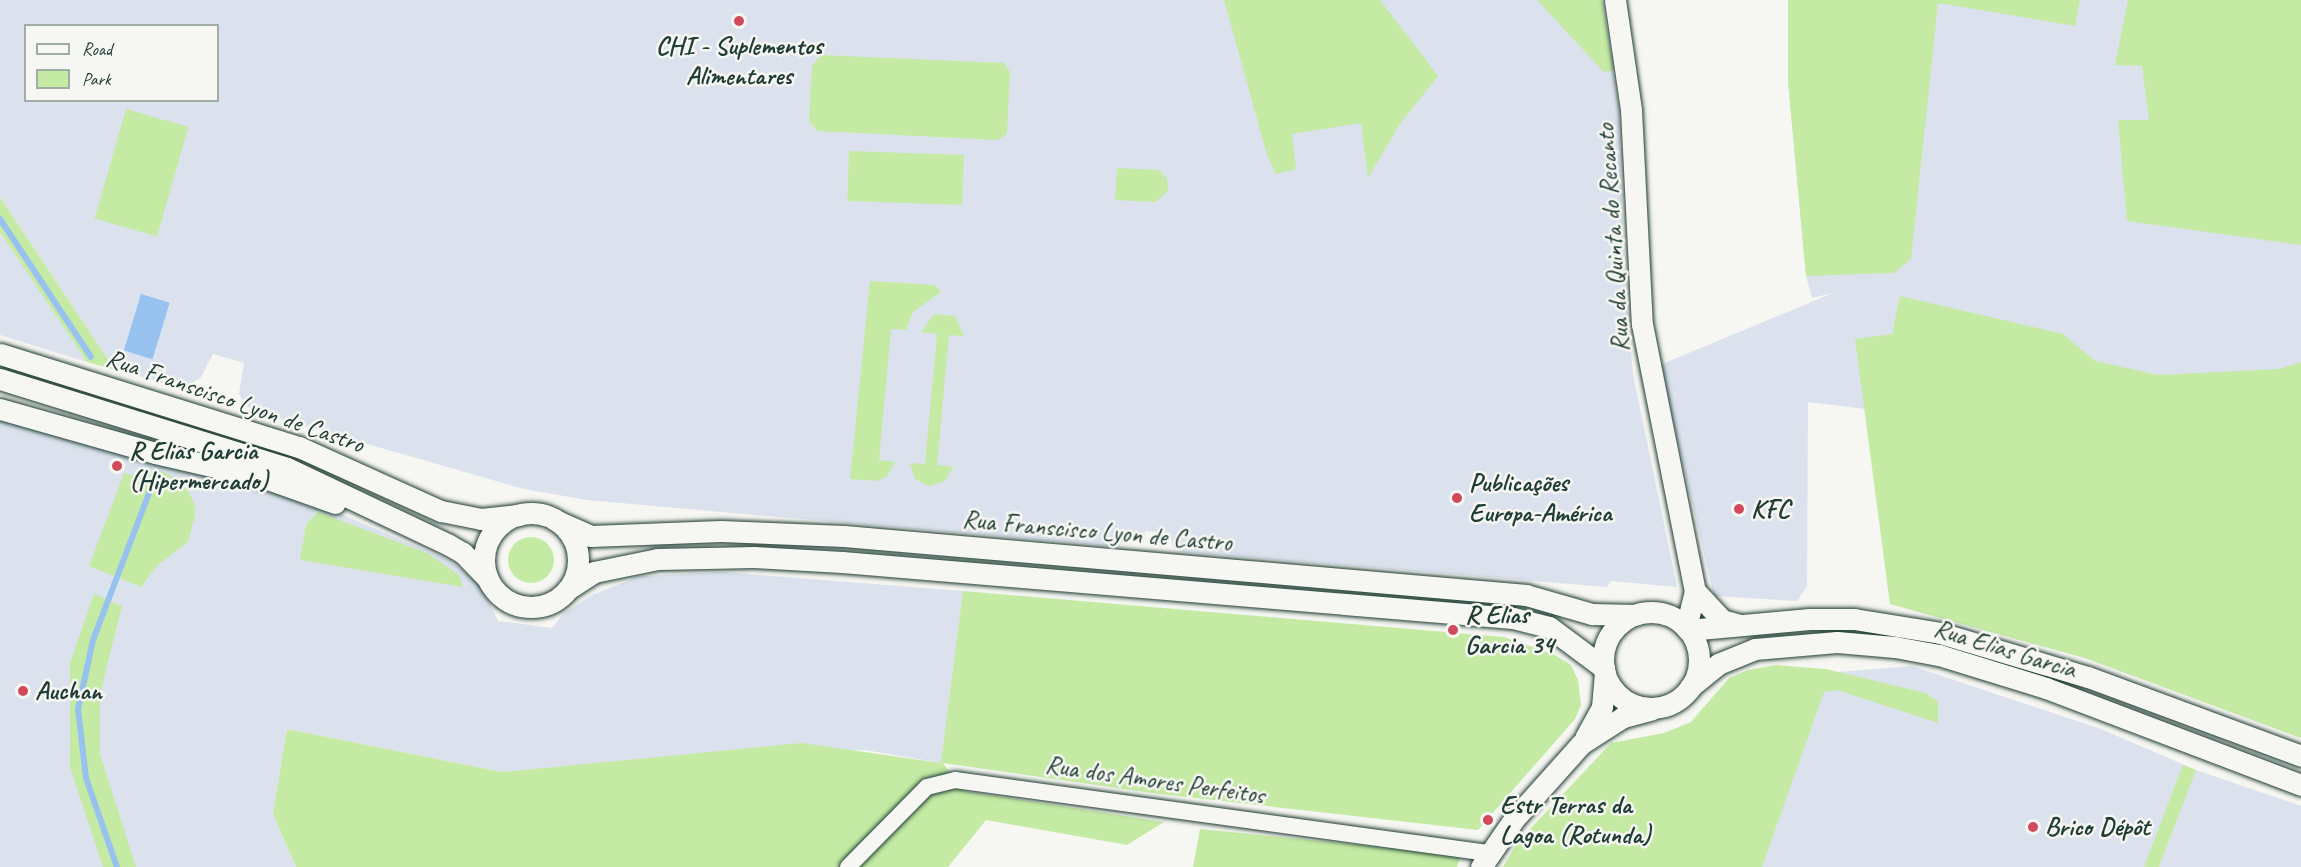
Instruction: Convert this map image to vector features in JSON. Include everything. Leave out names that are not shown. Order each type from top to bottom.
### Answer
[{"type":"street","name":"Rua da Quinta do Recanto","points":[[1614,0],[1632,110],[1642,324],[1694,584],[1687,629]]},
{"type":"street","name":"Rua Franscisco Lyon de Castro","points":[[0,354],[299,447],[441,511],[481,519],[519,515]]},
{"type":"street","name":"Rua Franscisco Lyon de Castro","points":[[0,379],[286,468],[378,509],[463,553],[488,579]]},
{"type":"street","points":[[0,409],[155,453],[268,479],[333,502],[378,509]]},
{"type":"street","points":[[519,515],[543,515],[555,520],[565,528],[577,552],[575,578],[568,589],[545,605],[519,606],[497,593],[488,579],[484,566],[489,540],[496,529],[519,515]]},
{"type":"street","name":"Rua Franscisco Lyon de Castro","points":[[555,520],[591,536],[720,531],[844,536],[1515,594],[1542,597],[1592,614],[1635,615]]},
{"type":"street","name":"Rua Franscisco Lyon de Castro","points":[[568,589],[594,572],[658,559],[754,557],[842,562],[1513,618],[1550,627],[1604,670]]},
{"type":"street","points":[[1484,860],[1581,744],[1602,707],[1607,640],[1614,630],[1635,615],[1660,613],[1680,601],[1694,584],[1722,620],[1752,626]]},
{"type":"street","points":[[1581,744],[1623,717],[1672,703],[1690,687],[1698,654],[1687,629],[1660,613]]},
{"type":"street","name":"Rua Elias Garcia","points":[[1687,629],[1752,626],[1810,619],[1854,620],[1940,633],[2088,677],[2301,756]]},
{"type":"street","name":"Rua Elias Garcia","points":[[1690,687],[1718,664],[1755,649],[1837,642],[1894,647],[1939,655],[2046,688],[2301,785]]},
{"type":"street","points":[[1604,670],[1622,698],[1646,708],[1659,707]]},
{"type":"street","name":"Rua dos Amores Perfeitos","points":[[848,867],[927,787],[955,780],[1484,860]]},
{"type":"shaded area","points":[[0,0],[1602,0],[1619,111],[1625,287],[1633,374],[1677,587],[1611,581],[1607,587],[1180,552],[1173,548],[1170,533],[1145,531],[1144,542],[1123,540],[1119,547],[587,500],[524,489],[256,412],[245,405],[239,394],[244,363],[213,354],[201,377],[186,388],[115,370],[0,197]]},
{"type":"shaded area","points":[[1788,0],[2301,0],[2301,738],[2085,658],[1890,604],[1866,409],[1808,402],[1807,586],[1797,601],[1714,596],[1660,365],[1833,293],[1812,298],[1806,276],[1788,81]]},
{"type":"shaded area","points":[[0,232],[87,362],[0,335]]},
{"type":"shaded area","points":[[0,420],[239,471],[451,561],[481,586],[498,621],[552,628],[564,613],[592,595],[640,576],[722,572],[963,591],[942,763],[865,750],[652,759],[502,772],[287,729],[273,814],[296,867],[0,867]]},
{"type":"shaded area","points":[[1912,666],[2101,729],[2196,770],[2301,806],[2301,867],[1759,867],[1826,673]]},
{"type":"green space","points":[[1224,0],[1380,0],[1438,76],[1400,124],[1368,178],[1361,123],[1292,134],[1296,169],[1276,174],[1267,155]]},
{"type":"green space","points":[[1537,0],[1602,0],[1614,70],[1604,72]]},
{"type":"green space","points":[[1788,0],[2080,0],[2075,26],[1938,3],[1911,259],[1894,273],[1806,276],[1788,81]]},
{"type":"green space","points":[[2128,0],[2301,0],[2301,245],[2127,221],[2118,120],[2149,120],[2142,66],[2115,65]]},
{"type":"green space","points":[[821,55],[1004,63],[1010,72],[1007,134],[998,140],[818,131],[809,122],[812,66]]},
{"type":"green space","points":[[126,109],[188,127],[157,237],[95,219]]},
{"type":"green space","points":[[849,151],[964,155],[962,205],[847,201]]},
{"type":"green space","points":[[1117,168],[1158,170],[1167,178],[1168,191],[1156,202],[1115,200]]},
{"type":"green space","points":[[0,197],[115,370],[87,362],[0,232]]},
{"type":"green space","points":[[870,281],[935,285],[941,292],[913,312],[906,330],[891,329],[879,460],[895,462],[887,476],[877,481],[850,479]]},
{"type":"green space","points":[[1900,296],[2063,334],[2095,361],[2158,375],[2279,369],[2301,362],[2301,738],[2085,658],[1890,604],[1855,339],[1892,334]]},
{"type":"green space","points":[[934,314],[955,316],[964,336],[949,335],[937,465],[953,467],[945,481],[929,486],[915,479],[910,463],[925,464],[937,334],[921,332]]},
{"type":"green space","points":[[147,471],[164,472],[184,483],[195,505],[195,516],[188,542],[158,565],[141,587],[89,566],[124,473],[132,475]]},
{"type":"green space","points":[[318,512],[427,553],[459,575],[463,587],[300,560],[306,525]]},
{"type":"green space","points":[[531,537],[547,544],[554,560],[547,576],[531,583],[515,576],[508,560],[515,544]]},
{"type":"green space","points":[[963,591],[1504,637],[1553,654],[1571,665],[1578,680],[1581,705],[1575,719],[1478,830],[1152,793],[943,763],[964,791],[1164,822],[1127,845],[986,820],[948,867],[296,867],[273,814],[287,729],[502,772],[802,743],[941,763]]},
{"type":"green space","points":[[94,594],[122,606],[100,694],[100,754],[136,867],[103,867],[70,767],[70,663]]},
{"type":"green space","points":[[1776,665],[1826,669],[1926,693],[1938,702],[1938,723],[1837,690],[1824,692],[1762,867],[1503,867],[1517,843],[1611,743],[1664,733],[1691,722],[1729,678],[1748,670]]},
{"type":"green space","points":[[2183,765],[2196,770],[2159,867],[2144,866]]},
{"type":"green space","points":[[1200,829],[1461,855],[1457,867],[1193,867]]},
{"type":"water","points":[[141,294],[170,303],[152,359],[124,350]]},
{"type":"waterway","points":[[0,219],[91,357]]},
{"type":"waterway","points":[[117,867],[86,778],[78,709],[93,640],[156,475]]},
{"type":"place","name":"CHI - Suplementos Alimentares","points":[[739,21]]},
{"type":"place","name":"R Elias Garcia (Hipermercado)","points":[[117,466]]},
{"type":"place","name":"Publicações Europa-América","points":[[1457,498]]},
{"type":"place","name":"KFC","points":[[1739,509]]},
{"type":"place","name":"R Elias Garcia 34","points":[[1453,630]]},
{"type":"place","name":"Auchan","points":[[23,691]]},
{"type":"place","name":"Estr Terras da Lagoa (Rotunda)","points":[[1488,820]]},
{"type":"place","name":"Brico Dépôt","points":[[2033,827]]}]
